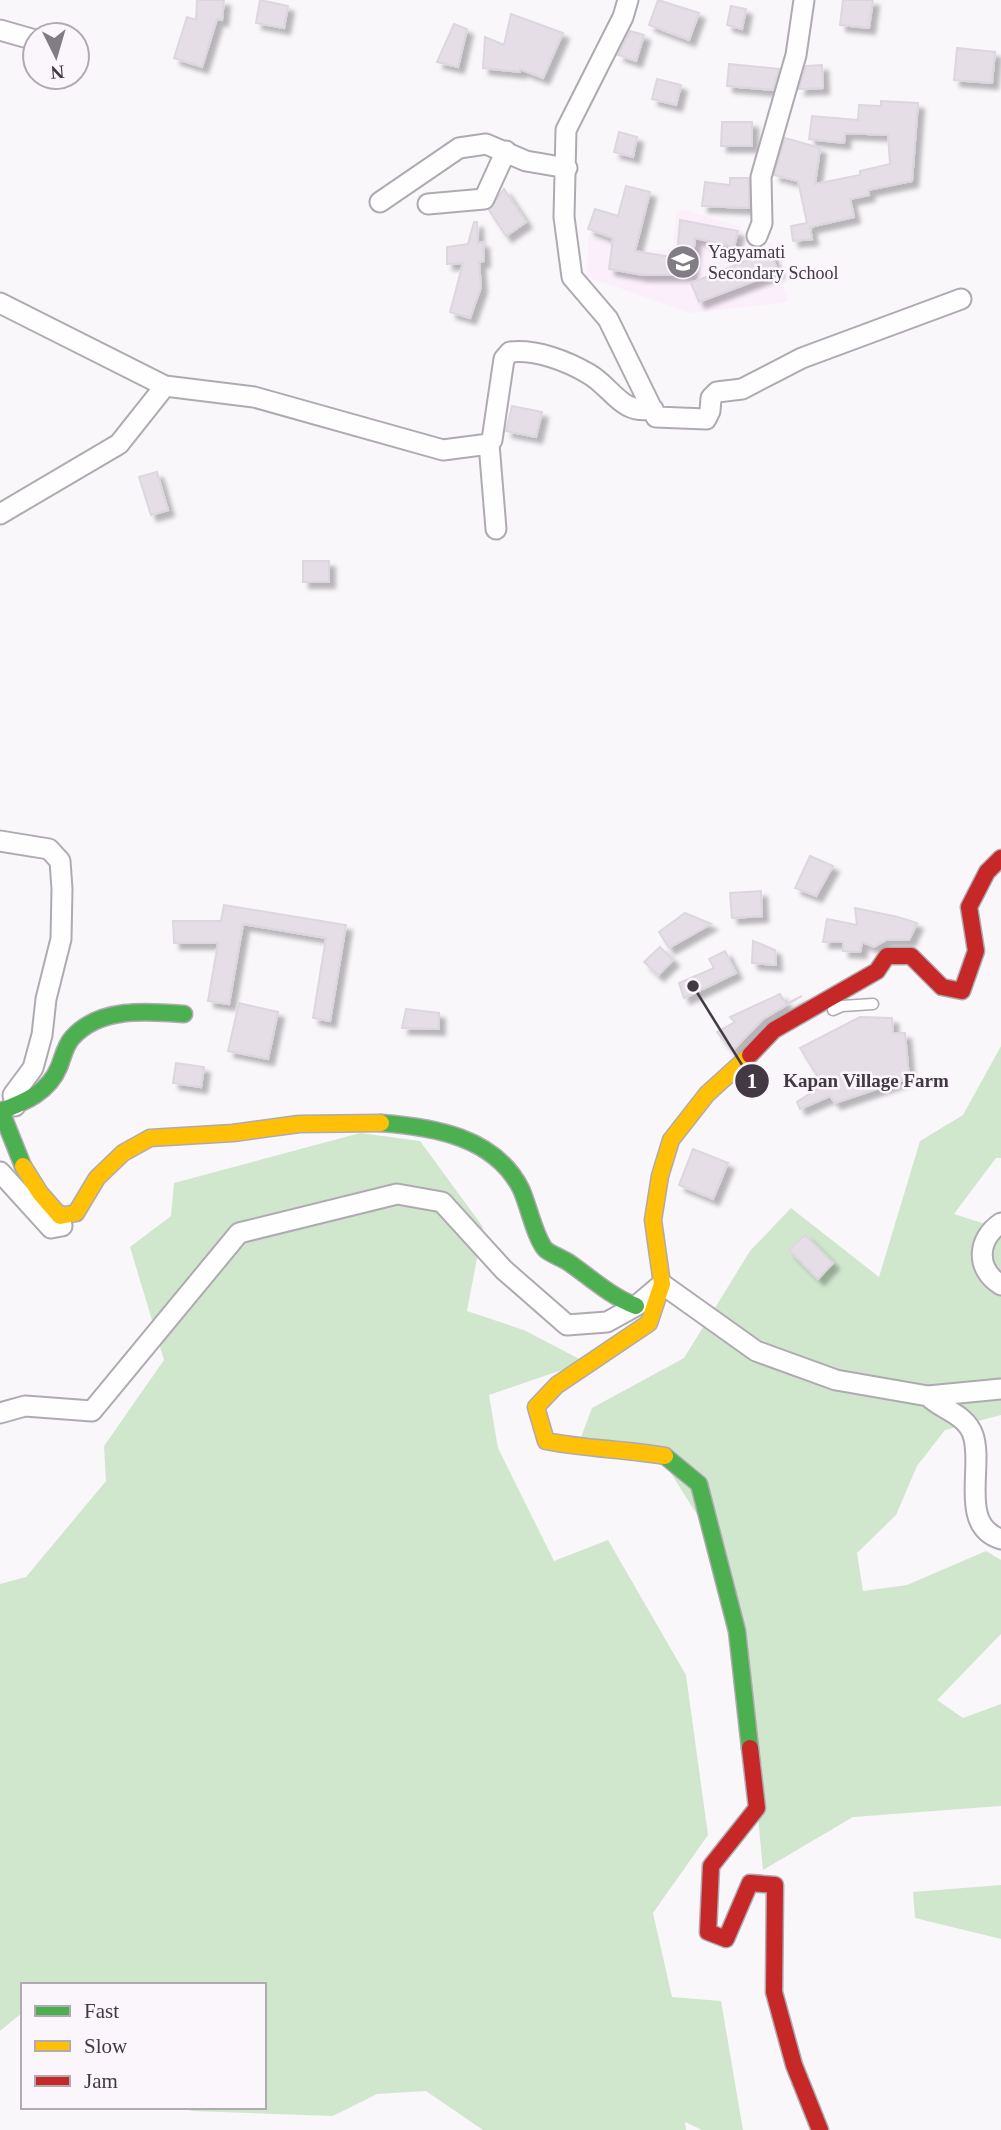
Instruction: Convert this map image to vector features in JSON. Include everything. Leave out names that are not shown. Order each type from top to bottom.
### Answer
[{"type":"street","points":[[628,0],[623,17],[566,130],[564,217],[572,277],[608,319],[656,417],[706,419],[711,398],[717,392],[742,389],[802,358],[961,299]]},
{"type":"street","points":[[757,236],[762,223],[761,177],[796,55],[804,0]]},
{"type":"street","points":[[0,30],[21,36]]},
{"type":"street","points":[[380,202],[459,148],[486,144],[526,161],[567,168]]},
{"type":"street","points":[[428,204],[484,199],[506,151]]},
{"type":"street","points":[[0,303],[165,386],[254,397],[338,418],[443,450],[489,444]]},
{"type":"street","points":[[496,529],[489,444],[492,440],[504,359],[510,352],[526,350],[590,374],[621,404],[641,412],[653,409]]},
{"type":"street","points":[[0,514],[119,444],[165,386]]},
{"type":"street","points":[[0,841],[49,849],[60,861],[62,889],[61,939],[46,999],[41,1035],[33,1068],[13,1095],[15,1106]]},
{"type":"street","points":[[820,2130],[794,2065],[774,1992],[775,1885],[750,1883],[726,1939],[708,1932],[711,1866],[757,1808],[737,1631],[699,1484],[667,1456],[633,1450],[580,1448],[546,1441],[536,1407],[557,1385],[649,1323],[662,1283],[653,1220],[660,1176],[671,1140],[707,1094],[774,1030],[877,971],[887,956],[911,956],[942,987],[962,991],[976,951],[969,908],[987,872],[1001,858]]},
{"type":"street","points":[[0,1172],[51,1228],[62,1226],[60,1216],[34,1188],[16,1154],[1,1111],[43,1090],[50,1082],[71,1039],[79,1031],[103,1019],[124,1013],[152,1011],[184,1014]]},
{"type":"street","points":[[60,1216],[76,1213],[97,1178],[122,1153],[150,1138],[233,1133],[299,1124],[396,1125],[454,1135],[478,1143],[502,1162],[520,1187],[545,1249],[568,1259],[601,1291],[636,1306]]},
{"type":"street","points":[[0,1413],[25,1406],[92,1411],[134,1356],[239,1233],[397,1194],[442,1202],[504,1270],[567,1325],[607,1322],[636,1306],[662,1283]]},
{"type":"street","points":[[1001,1223],[992,1229],[982,1249],[986,1271],[1001,1285]]},
{"type":"street","points":[[662,1283],[756,1351],[836,1380],[928,1396],[1001,1389]]},
{"type":"street","points":[[928,1396],[936,1404],[957,1414],[973,1433],[978,1465],[976,1514],[992,1536],[1001,1539]]},
{"type":"lane","points":[[792,1034],[808,1022],[842,1006],[873,1003]]},
{"type":"lane","points":[[758,1046],[771,1045],[782,1040]]},
{"type":"shaded area","name":"Yagyamati Secondary School","points":[[684,210],[741,227],[748,250],[772,242],[788,302],[690,313],[587,277],[588,237],[641,250],[673,250],[676,211]]},
{"type":"green space","points":[[1001,1046],[1001,1158],[996,1158],[954,1214],[1001,1229],[1001,1415],[945,1430],[917,1466],[896,1515],[857,1553],[863,1591],[907,1585],[986,1551],[1001,1560],[1001,1634],[937,1700],[963,1718],[1001,1704],[1001,1806],[853,1817],[763,1870],[743,1657],[706,1529],[662,1459],[580,1440],[592,1408],[684,1358],[750,1251],[791,1208],[879,1277],[920,1141],[963,1115]]},
{"type":"green space","points":[[360,1133],[420,1141],[483,1227],[467,1311],[524,1330],[585,1362],[489,1395],[498,1448],[554,1561],[608,1540],[686,1675],[708,1835],[653,1913],[672,1997],[721,2001],[743,2130],[702,2130],[685,2122],[686,2130],[483,2130],[426,2091],[377,2094],[333,2116],[186,2109],[266,2109],[266,1983],[21,1983],[21,2014],[0,2031],[0,1584],[26,1577],[106,1481],[104,1446],[164,1360],[130,1247],[171,1216],[174,1183]]},
{"type":"green space","points":[[1001,1885],[1001,1939],[915,1918],[913,1892]]},
{"type":"building","points":[[197,0],[224,0],[222,20],[217,19],[202,67],[174,58],[187,17],[196,20]]},
{"type":"building","points":[[260,0],[288,6],[284,28],[256,23]]},
{"type":"building","points":[[658,0],[699,13],[689,40],[649,25]]},
{"type":"building","points":[[843,0],[873,0],[869,28],[840,25]]},
{"type":"building","points":[[731,6],[746,9],[742,29],[727,25]]},
{"type":"building","points":[[511,14],[563,33],[543,78],[520,69],[520,72],[483,68],[485,37],[504,45]]},
{"type":"building","points":[[454,24],[467,29],[458,67],[437,62]]},
{"type":"building","points":[[630,31],[644,35],[636,61],[618,55]]},
{"type":"building","points":[[957,48],[995,52],[992,83],[954,80]]},
{"type":"building","points":[[729,64],[779,69],[773,90],[727,86]]},
{"type":"building","points":[[822,65],[823,88],[799,89],[806,66]]},
{"type":"building","points":[[657,79],[681,85],[676,105],[652,99]]},
{"type":"building","points":[[881,101],[918,103],[912,181],[868,190],[869,195],[850,199],[854,217],[810,227],[812,239],[793,241],[791,226],[807,223],[798,181],[774,175],[785,138],[820,148],[815,184],[860,175],[860,171],[890,164],[888,135],[845,133],[844,143],[809,139],[812,116],[858,120],[859,105],[881,106]]},
{"type":"building","points":[[722,122],[752,122],[752,146],[721,146]]},
{"type":"building","points":[[619,132],[637,137],[633,157],[614,152]]},
{"type":"building","points":[[730,178],[749,178],[749,208],[702,206],[705,182],[730,185]]},
{"type":"building","points":[[626,186],[650,192],[635,251],[677,258],[680,220],[738,231],[734,247],[695,238],[691,275],[643,275],[609,269],[613,238],[588,229],[595,209],[618,216]]},
{"type":"building","points":[[504,189],[526,222],[506,236],[489,210]]},
{"type":"building","points":[[474,222],[477,222],[478,243],[483,242],[484,261],[479,262],[481,287],[470,318],[450,312],[463,263],[447,264],[447,247],[468,244]]},
{"type":"building","points":[[770,251],[778,272],[699,302],[691,283]]},
{"type":"building","points":[[512,406],[542,412],[536,437],[506,431]]},
{"type":"building","points":[[157,472],[168,510],[151,515],[139,477]]},
{"type":"building","points":[[303,561],[329,561],[329,582],[303,582]]},
{"type":"building","points":[[810,856],[833,866],[816,896],[795,888]]},
{"type":"building","points":[[761,891],[762,916],[732,918],[730,893]]},
{"type":"building","points":[[224,905],[346,925],[330,1021],[313,1018],[326,938],[243,924],[229,1004],[208,1001],[218,943],[174,943],[173,921],[221,921]]},
{"type":"building","points":[[855,908],[917,923],[909,940],[886,940],[874,947],[862,942],[860,952],[843,951],[843,942],[823,942],[827,919],[857,925]]},
{"type":"building","points":[[685,913],[711,924],[669,948],[659,932]]},
{"type":"building","points":[[753,941],[775,950],[776,965],[752,963]]},
{"type":"building","points":[[660,947],[673,960],[658,975],[644,962]]},
{"type":"building","points":[[725,951],[736,973],[684,998],[679,983],[714,968],[709,959]]},
{"type":"building","points":[[780,994],[786,1004],[802,996],[763,1019],[732,1051],[717,1032],[735,1022],[730,1017]]},
{"type":"building","points":[[239,1003],[278,1012],[268,1059],[228,1051]]},
{"type":"building","points":[[406,1009],[439,1013],[439,1029],[402,1028]]},
{"type":"building","points":[[860,1017],[892,1018],[893,1033],[905,1033],[909,1078],[835,1103],[830,1096],[800,1109],[797,1102],[823,1085],[800,1048]]},
{"type":"building","points":[[176,1063],[204,1067],[201,1087],[173,1083]]},
{"type":"building","points":[[693,1149],[728,1163],[713,1199],[679,1185]]},
{"type":"building","points":[[805,1235],[833,1263],[818,1279],[789,1250]]},
{"type":"traffic: fast","points":[[23,1166],[1,1111],[43,1090],[55,1076],[72,1038],[83,1028],[110,1016],[139,1012],[184,1014]]},
{"type":"traffic: fast","points":[[381,1123],[442,1132],[479,1146],[496,1157],[510,1171],[521,1189],[545,1249],[609,1292],[636,1306]]},
{"type":"traffic: fast","points":[[665,1456],[699,1484],[737,1631],[750,1748]]},
{"type":"traffic: slow","points":[[665,1456],[546,1441],[536,1407],[557,1385],[649,1323],[662,1284],[653,1220],[660,1176],[671,1140],[707,1094],[750,1055]]},
{"type":"traffic: slow","points":[[23,1166],[40,1193],[60,1216],[76,1213],[97,1178],[123,1153],[150,1138],[233,1133],[299,1124],[381,1123]]},
{"type":"traffic: jam","points":[[750,1055],[774,1030],[877,971],[887,956],[911,956],[942,987],[962,991],[976,951],[969,907],[987,872],[1001,858]]},
{"type":"traffic: jam","points":[[750,1748],[757,1808],[711,1866],[708,1932],[726,1939],[750,1883],[775,1885],[774,1992],[794,2065],[820,2130]]},
{"type":"place","name":"Yagyamati Secondary School","points":[[683,262]]},
{"type":"place","name":"Kapan Village Farm","points":[[693,986]]}]
